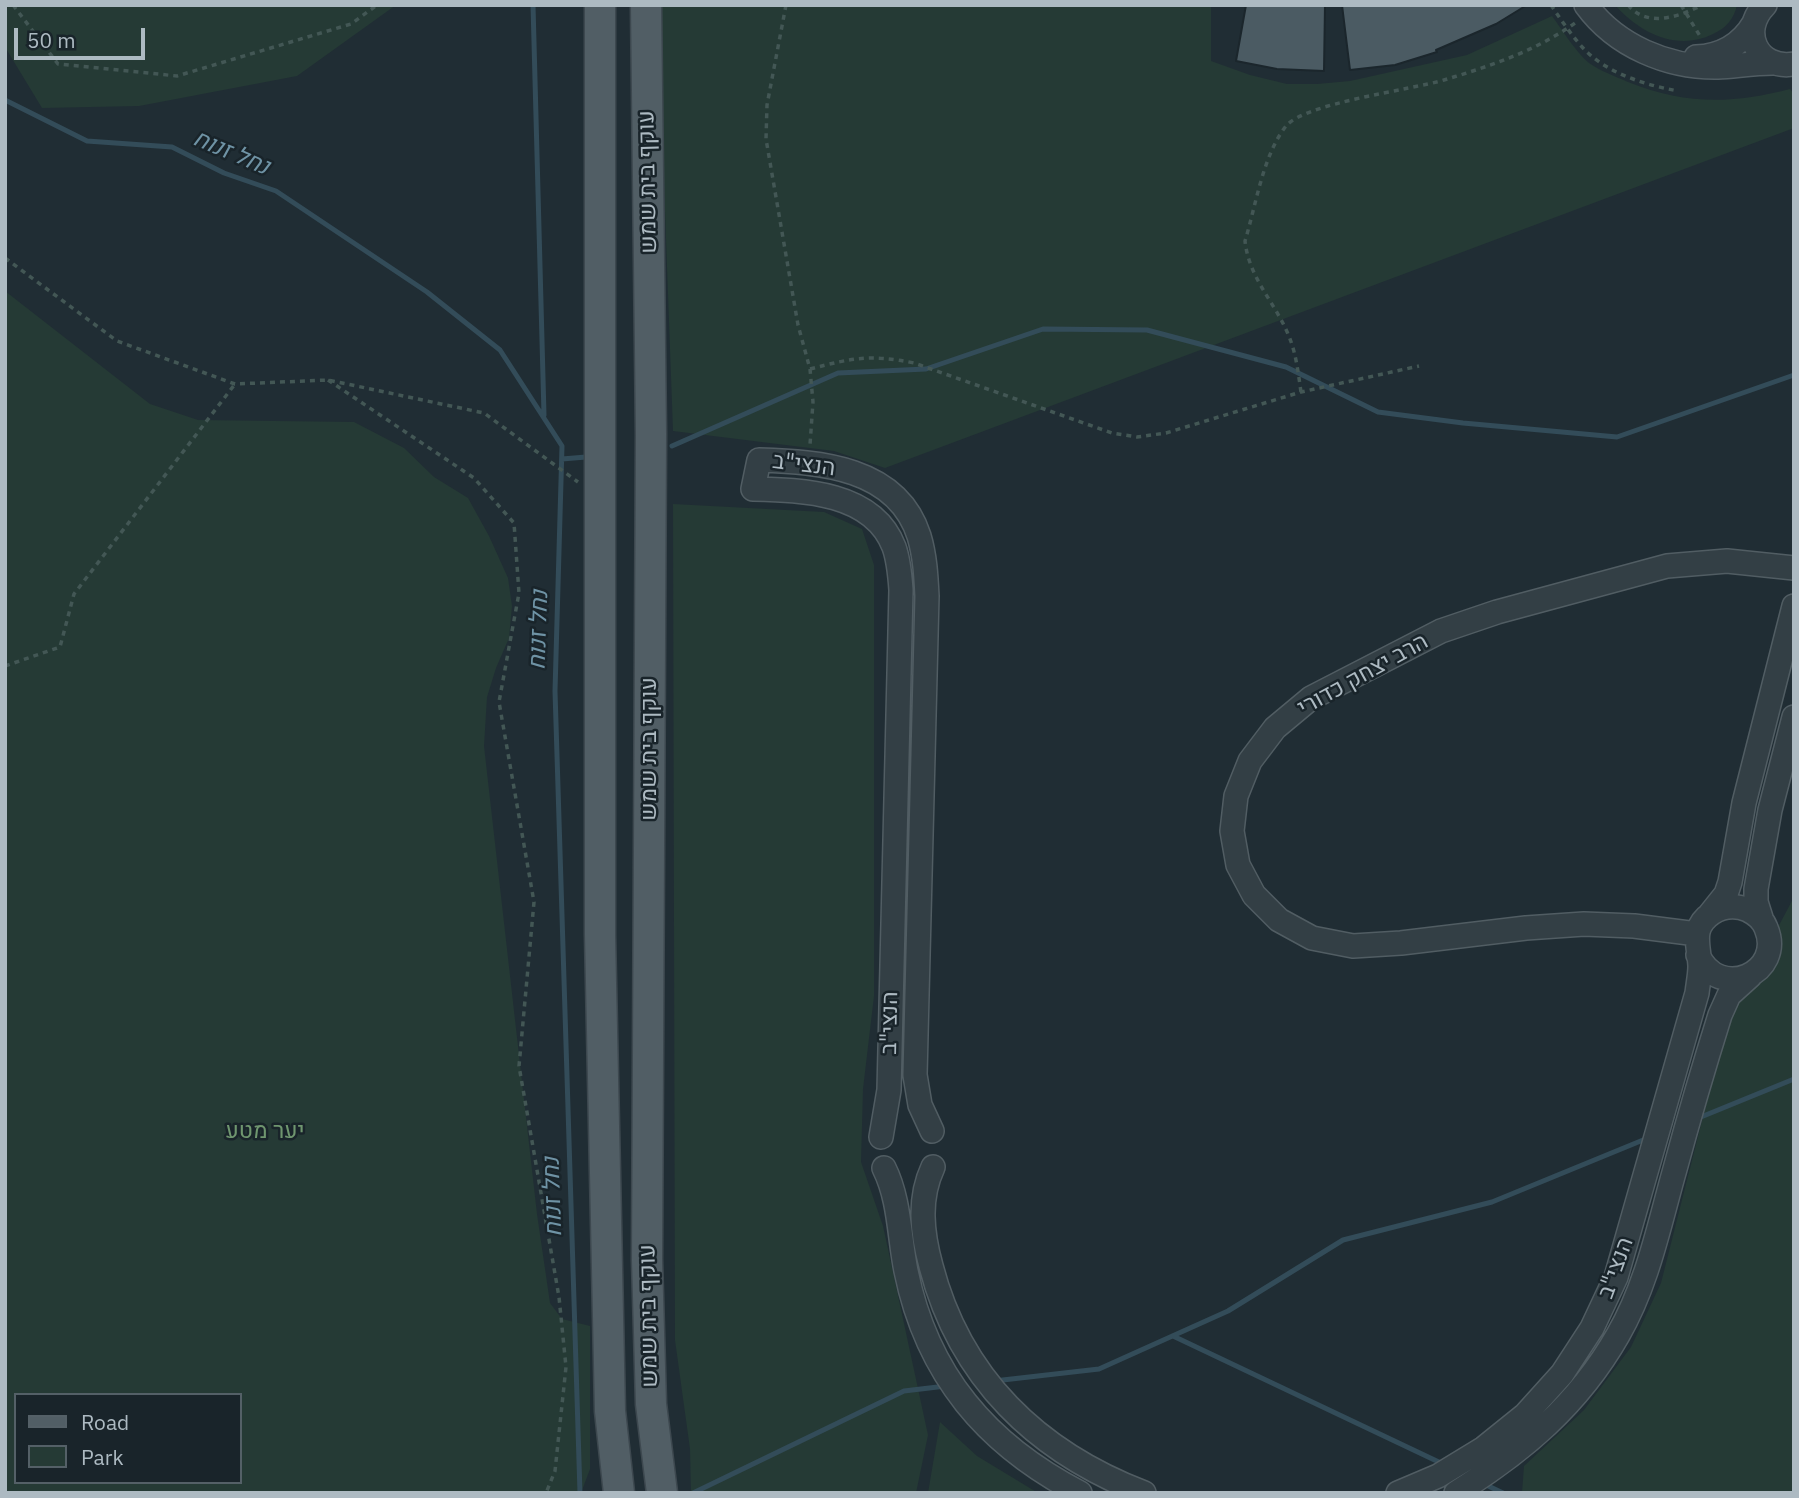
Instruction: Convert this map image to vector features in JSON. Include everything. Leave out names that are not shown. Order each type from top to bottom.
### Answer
[{"type":"main road","name":"עוקף בית שמש","points":[[600,5],[600,935],[610,1411],[619,1493]]},
{"type":"main road","name":"עוקף בית שמש","points":[[646,5],[651,462],[646,1260],[651,1404],[662,1493]]},
{"type":"street","points":[[1588,8],[1617,38],[1637,49],[1664,58],[1698,66],[1786,66]]},
{"type":"street","points":[[1664,58],[1717,54],[1737,43],[1757,13]]},
{"type":"street","points":[[1757,13],[1754,42],[1763,55],[1786,66]]},
{"type":"street","name":"הנצי\"ב","points":[[881,1137],[889,1090],[901,590],[899,567],[886,531],[860,508],[824,495],[753,489],[759,460],[809,463],[857,473],[877,482],[894,495],[908,513],[925,562],[928,596],[915,1075],[920,1105],[932,1131]]},
{"type":"street","name":"הרב יצחק כדורי","points":[[1698,945],[1634,926],[1584,924],[1353,946],[1312,937],[1279,920],[1254,895],[1238,865],[1232,831],[1236,796],[1250,761],[1275,727],[1311,698],[1441,631],[1497,612],[1667,566],[1727,561],[1794,568]]},
{"type":"street","points":[[1794,606],[1744,803],[1730,882],[1726,894],[1702,922],[1698,945],[1707,970],[1722,978],[1739,979],[1750,975],[1763,964],[1769,948],[1769,937],[1756,902],[1756,889],[1770,810],[1794,717]]},
{"type":"street","points":[[1710,914],[1727,907],[1738,907],[1754,913],[1762,921]]},
{"type":"street","name":"הנצי\"ב","points":[[1398,1493],[1438,1476],[1484,1448],[1525,1415],[1562,1374],[1592,1328],[1616,1277],[1656,1128],[1697,993],[1700,974],[1698,945]]},
{"type":"street","name":"הנצי\"ב","points":[[1456,1493],[1502,1464],[1546,1427],[1586,1383],[1618,1335],[1644,1282],[1720,1015],[1730,995],[1750,975]]},
{"type":"street","points":[[1080,1493],[1006,1444],[978,1416],[946,1377],[920,1326],[894,1194],[879,1155],[881,1137],[890,1126],[903,1120],[922,1123],[932,1131],[938,1149],[925,1186],[922,1210],[929,1258],[955,1334],[980,1375],[1011,1410],[1045,1440],[1119,1484],[1144,1493]]},
{"type":"street","points":[[884,1168],[895,1177],[909,1180],[923,1176],[933,1167]]},
{"type":"path","points":[[13,5],[58,64],[177,76],[351,24],[377,5]]},
{"type":"path","points":[[786,5],[767,106],[766,139],[798,326],[810,369],[813,402],[809,463]]},
{"type":"path","points":[[1551,5],[1586,51],[1611,69],[1655,87],[1678,91]]},
{"type":"path","points":[[1628,5],[1642,16],[1656,19],[1686,13],[1702,5]]},
{"type":"path","points":[[1681,5],[1704,44]]},
{"type":"path","points":[[1301,392],[1296,357],[1289,335],[1252,273],[1245,241],[1273,146],[1288,124],[1303,114],[1324,106],[1443,80],[1542,45],[1568,28],[1588,8]]},
{"type":"path","points":[[5,258],[117,341],[234,384],[328,380],[484,413],[600,498]]},
{"type":"path","points":[[810,369],[855,357],[884,357],[904,361],[1112,433],[1137,437],[1166,433],[1301,392],[1419,366]]},
{"type":"path","points":[[328,380],[474,478],[514,523],[519,593],[499,702],[534,902],[519,1066],[562,1320],[566,1367],[555,1471],[546,1493]]},
{"type":"path","points":[[5,666],[60,647],[74,594],[234,384]]},
{"type":"green space","points":[[5,5],[396,5],[297,76],[139,106],[42,108],[5,47]]},
{"type":"green space","points":[[662,5],[1211,5],[1211,61],[1250,75],[1287,84],[1350,81],[1467,55],[1552,16],[1589,63],[1649,90],[1709,100],[1748,97],[1790,89],[1794,94],[1794,128],[885,468],[834,451],[673,431],[662,129]]},
{"type":"green space","points":[[1615,5],[1737,5],[1732,19],[1722,29],[1699,39],[1686,41],[1660,37],[1648,31]]},
{"type":"green space","name":"יער מטע","points":[[5,291],[150,404],[198,420],[354,422],[404,448],[434,477],[468,498],[489,536],[508,578],[512,606],[509,638],[487,697],[484,746],[537,1214],[550,1303],[562,1319],[590,1326],[590,1469],[581,1493],[5,1493]]},
{"type":"green space","points":[[673,504],[824,512],[862,529],[874,565],[874,996],[863,1089],[861,1162],[883,1226],[928,1435],[916,1493],[691,1493],[690,1449],[675,1340]]},
{"type":"green space","points":[[1794,897],[1794,1493],[1522,1493],[1524,1466],[1584,1410],[1631,1347],[1661,1283],[1729,1014],[1744,993],[1769,976],[1778,952],[1776,931]]},
{"type":"green space","points":[[940,1422],[977,1456],[1038,1493],[928,1493]]},
{"type":"building","points":[[1246,5],[1325,5],[1324,71],[1277,69],[1236,61]]},
{"type":"building","points":[[1342,5],[1527,5],[1496,24],[1436,50],[1437,52],[1395,65],[1350,70]]},
{"type":"waterway","points":[[533,5],[544,415]]},
{"type":"waterway","name":"נחל זנוח","points":[[5,100],[87,141],[172,147],[224,173],[276,191],[427,292],[500,350],[562,446],[555,691],[580,1493]]},
{"type":"waterway","points":[[672,446],[838,373],[926,369],[1043,329],[1147,330],[1286,367],[1378,412],[1617,437],[1794,375]]},
{"type":"waterway","points":[[562,459],[586,457]]},
{"type":"waterway","points":[[1696,1119],[1794,1079]]},
{"type":"waterway","points":[[994,1381],[1099,1369],[1228,1311],[1343,1240],[1492,1202],[1648,1138]]},
{"type":"waterway","points":[[1173,1336],[1443,1464]]},
{"type":"waterway","points":[[693,1493],[904,1391],[946,1386]]},
{"type":"waterway","points":[[1484,1484],[1503,1493]]}]
